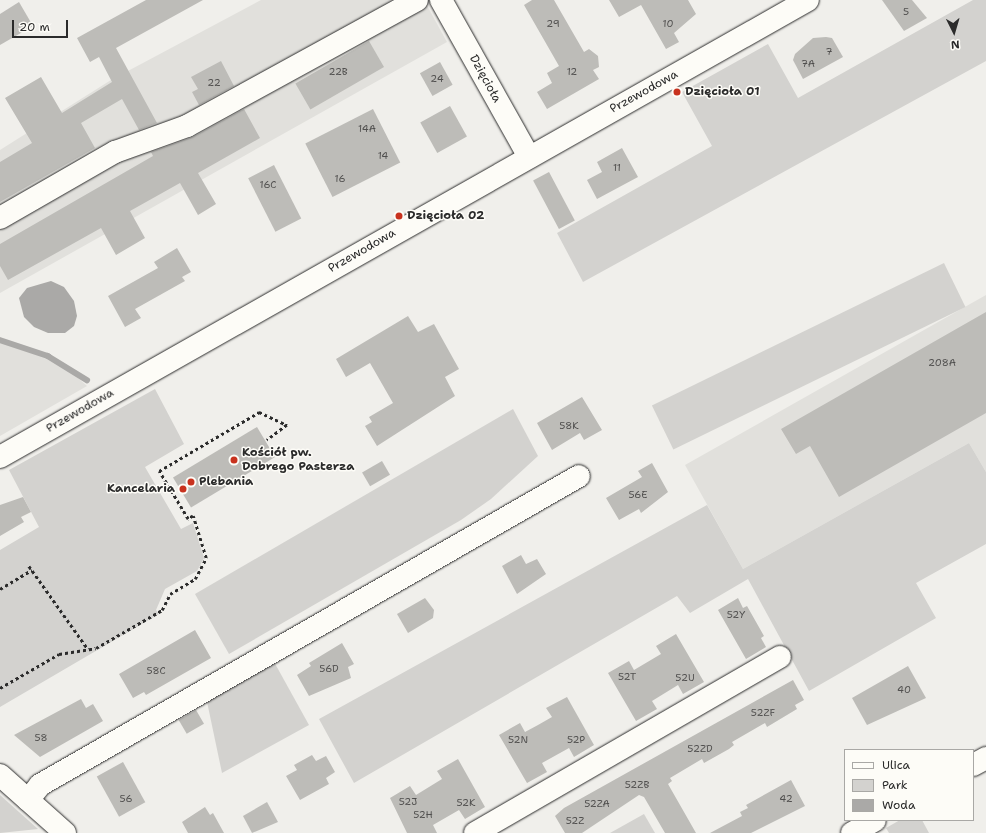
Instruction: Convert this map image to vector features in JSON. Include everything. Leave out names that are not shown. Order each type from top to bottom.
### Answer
[{"type":"street","points":[[0,218],[115,152],[187,126],[417,0]]},
{"type":"street","name":"Dzięcioła","points":[[441,0],[530,157]]},
{"type":"street","name":"Przewodowa","points":[[0,457],[808,0]]},
{"type":"street","points":[[28,800],[40,785],[579,476]]},
{"type":"street","points":[[475,833],[780,657]]},
{"type":"street","points":[[974,764],[986,758]]},
{"type":"street","points":[[0,776],[64,833]]},
{"type":"street","points":[[852,833],[873,821]]},
{"type":"path","points":[[0,688],[59,654],[88,649],[162,610],[170,594],[195,579],[206,558],[193,516],[188,519],[159,471],[259,412],[287,426],[267,440]]},
{"type":"path","points":[[29,566],[88,649]]},
{"type":"path","points":[[0,589],[32,570]]},
{"type":"shaded area","points":[[261,0],[424,0],[447,42],[0,293],[0,150],[111,80]]},
{"type":"shaded area","points":[[986,295],[986,472],[969,443],[743,569],[685,465]]},
{"type":"shaded area","points":[[0,341],[60,362],[87,386],[0,436]]},
{"type":"green space","points":[[973,0],[986,0],[986,61],[583,282],[557,233],[712,146],[682,92],[768,44],[798,98]]},
{"type":"green space","points":[[944,263],[965,307],[673,450],[652,405]]},
{"type":"green space","points":[[155,389],[184,444],[145,467],[181,529],[193,523],[204,558],[197,571],[165,589],[156,610],[159,614],[0,707],[0,550],[39,527],[9,470]]},
{"type":"green space","points":[[513,409],[538,456],[491,499],[461,520],[229,654],[195,594]]},
{"type":"green space","points":[[969,443],[986,472],[986,544],[916,583],[936,618],[809,691],[748,579],[690,613],[677,596],[354,783],[319,719],[707,505],[743,569]]},
{"type":"green space","points":[[273,660],[309,725],[222,773],[206,697]]},
{"type":"green space","points":[[0,795],[38,829],[0,833]]},
{"type":"green space","points":[[644,814],[655,833],[610,833]]},
{"type":"green space","points":[[898,821],[923,821],[929,833],[889,833],[886,828]]},
{"type":"water","points":[[51,281],[64,287],[74,301],[77,316],[74,326],[65,333],[48,333],[34,327],[24,317],[19,298],[27,288]]},
{"type":"building","points":[[146,0],[203,0],[116,48],[157,123],[139,130],[122,99],[81,123],[95,148],[0,202],[0,162],[32,143],[5,98],[41,77],[62,113],[112,82],[99,57],[90,62],[77,38]]},
{"type":"building","points":[[532,0],[554,0],[584,52],[589,49],[598,56],[599,67],[593,70],[599,79],[547,109],[537,92],[552,83],[547,73],[559,66],[524,5]]},
{"type":"building","points":[[609,0],[688,0],[696,14],[674,33],[679,42],[666,49],[641,5],[619,17]]},
{"type":"building","points":[[882,0],[912,0],[927,18],[904,31]]},
{"type":"building","points":[[19,2],[33,26],[0,45],[0,14]]},
{"type":"building","points":[[813,38],[832,38],[843,57],[803,79],[793,60],[795,54]]},
{"type":"building","points":[[369,41],[384,67],[310,109],[295,84]]},
{"type":"building","points":[[221,61],[234,86],[199,105],[192,92],[198,89],[191,77]]},
{"type":"building","points":[[440,62],[453,85],[432,96],[420,73]]},
{"type":"building","points":[[450,106],[467,137],[437,153],[420,122]]},
{"type":"building","points":[[244,109],[260,138],[198,173],[216,204],[198,215],[180,183],[130,211],[145,238],[116,255],[101,228],[8,280],[0,266],[0,244],[153,156],[151,152],[193,137]]},
{"type":"building","points":[[373,109],[400,162],[333,197],[305,144]]},
{"type":"building","points":[[622,148],[638,177],[597,199],[587,180],[602,172],[597,162]]},
{"type":"building","points":[[274,165],[301,218],[275,232],[248,178]]},
{"type":"building","points":[[549,172],[575,221],[559,229],[533,180]]},
{"type":"building","points":[[177,248],[191,272],[182,277],[185,281],[135,309],[141,318],[125,327],[108,296],[158,268],[154,262]]},
{"type":"building","points":[[986,312],[986,413],[839,497],[810,446],[796,454],[781,429]]},
{"type":"building","points":[[408,316],[418,332],[434,324],[459,369],[445,377],[455,396],[377,446],[365,426],[372,422],[369,417],[393,403],[370,363],[346,377],[336,359]]},
{"type":"building","points":[[582,397],[602,430],[584,440],[580,433],[552,450],[537,423]]},
{"type":"building","name":"Kościół pw. Dobrego Pasterza","points":[[257,427],[275,457],[191,507],[173,477]]},
{"type":"building","points":[[382,461],[390,475],[370,486],[362,472]]},
{"type":"building","points":[[652,463],[668,492],[641,513],[639,509],[619,520],[606,498],[642,477],[638,471]]},
{"type":"building","points":[[23,497],[31,512],[21,517],[24,522],[0,536],[0,505]]},
{"type":"building","points":[[521,555],[526,564],[537,559],[546,574],[517,594],[502,566]]},
{"type":"building","points":[[425,598],[434,610],[433,618],[408,633],[397,614]]},
{"type":"building","points":[[738,598],[743,608],[747,606],[764,636],[761,638],[766,647],[746,659],[718,610]]},
{"type":"building","points":[[195,630],[211,658],[146,695],[144,692],[133,698],[119,674]]},
{"type":"building","points":[[676,634],[704,682],[683,694],[678,685],[652,701],[657,709],[636,721],[608,673],[629,661],[634,670],[661,654],[656,646]]},
{"type":"building","points":[[342,643],[354,664],[348,667],[351,678],[309,696],[297,675],[311,666],[309,663]]},
{"type":"building","points":[[908,666],[926,698],[867,725],[852,698]]},
{"type":"building","points":[[793,680],[804,700],[795,705],[797,709],[767,727],[765,723],[732,742],[734,745],[729,749],[704,763],[702,759],[670,778],[672,781],[668,784],[696,833],[665,833],[644,797],[639,795],[582,833],[565,833],[555,816],[564,808]]},
{"type":"building","points":[[567,697],[594,745],[574,757],[569,748],[542,763],[547,772],[527,783],[499,735],[520,723],[525,732],[538,725],[552,717],[546,708]]},
{"type":"building","points":[[81,699],[86,708],[93,704],[103,721],[40,757],[14,735]]},
{"type":"building","points":[[196,710],[204,724],[187,734],[179,720]]},
{"type":"building","points":[[312,755],[316,761],[326,756],[335,772],[326,778],[329,784],[300,800],[286,776],[297,770],[294,765]]},
{"type":"building","points":[[458,759],[485,807],[465,819],[459,810],[433,825],[437,833],[407,833],[390,798],[410,786],[416,795],[442,779],[437,771]]},
{"type":"building","points":[[123,762],[145,802],[119,817],[97,777]]},
{"type":"building","points":[[791,780],[805,806],[751,833],[710,833],[742,816],[740,812],[748,808],[746,805]]},
{"type":"building","points":[[267,802],[278,822],[252,833],[243,816]]},
{"type":"building","points":[[205,807],[210,815],[213,813],[224,833],[188,833],[182,822]]},
{"type":"waterway","points":[[0,340],[48,356],[87,380]]},
{"type":"place","name":"Dzięcioła 01","points":[[677,92]]},
{"type":"place","name":"Dzięcioła 02","points":[[399,216]]},
{"type":"place","name":"Kościół pw. Dobrego Pasterza","points":[[234,460]]},
{"type":"place","name":"Plebania","points":[[191,482]]},
{"type":"place","name":"Kancelaria","points":[[183,489]]}]
